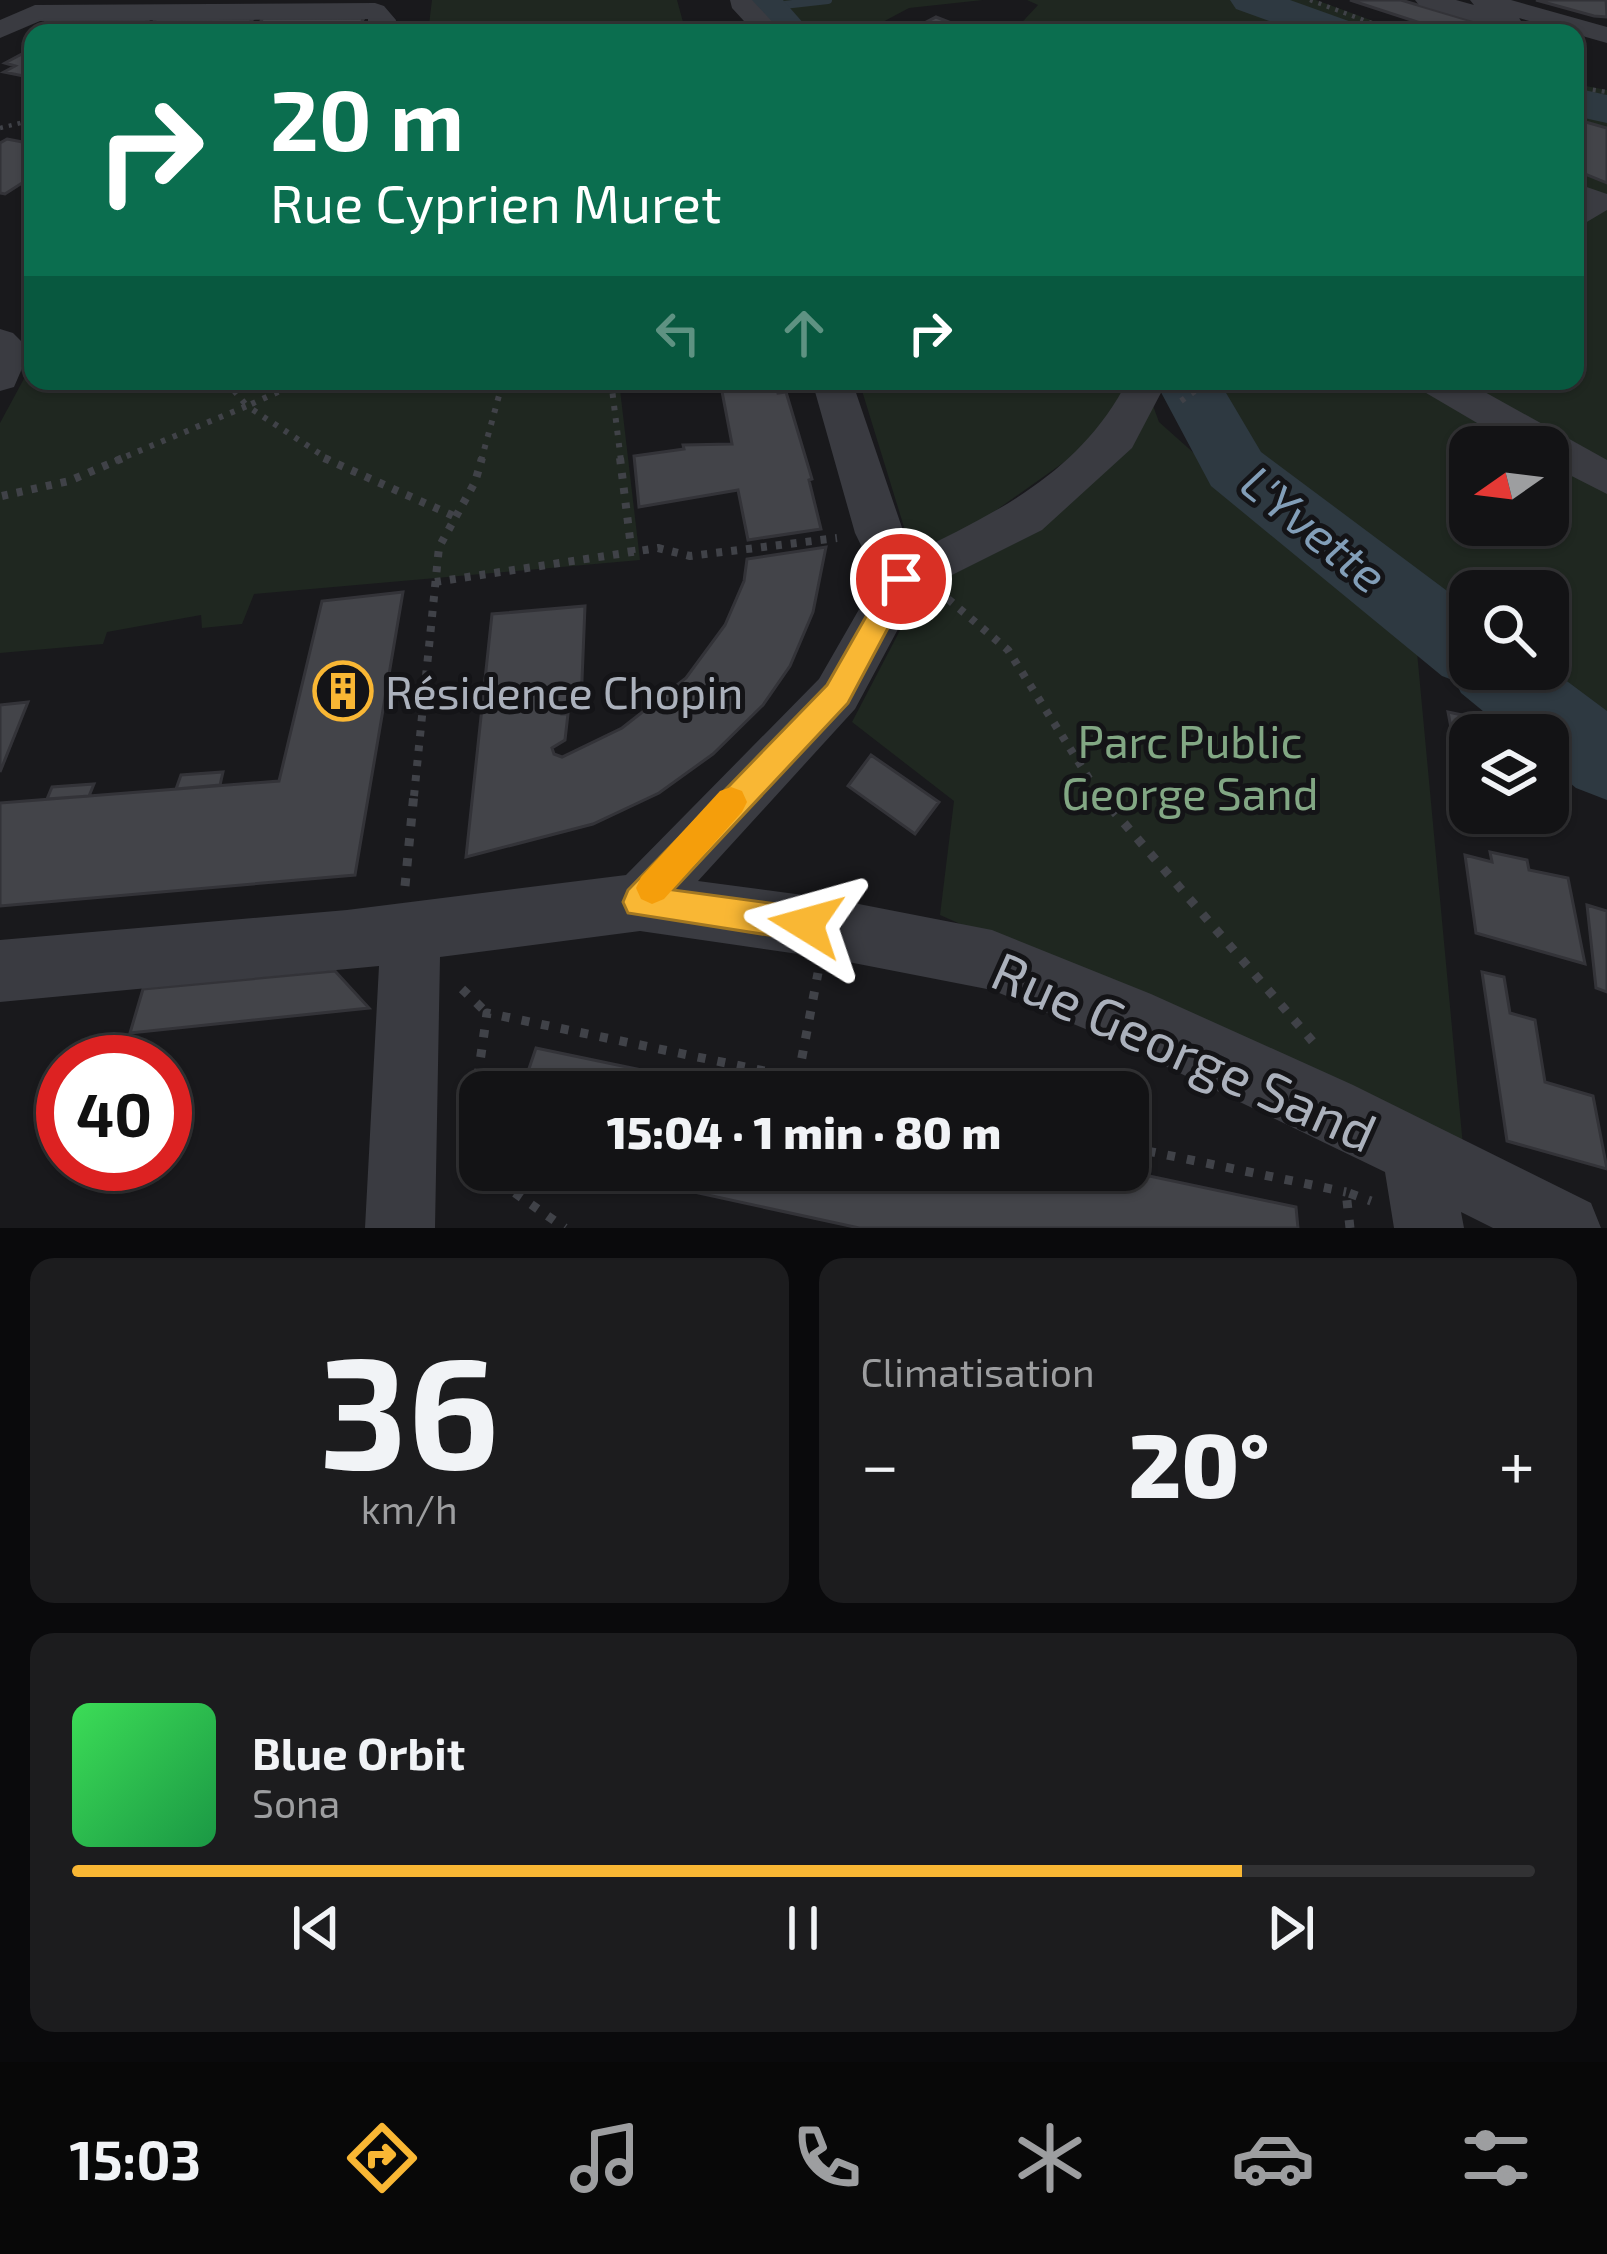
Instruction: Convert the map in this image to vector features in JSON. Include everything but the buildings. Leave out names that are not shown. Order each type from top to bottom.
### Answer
[{"type":"street","points":[[1483,0],[1530,24]]},
{"type":"street","points":[[1435,1],[1530,24]]},
{"type":"street","points":[[0,30],[43,7],[382,15]]},
{"type":"street","points":[[1584,197],[1597,202],[1584,212]]},
{"type":"street","points":[[0,341],[11,350],[0,378]]},
{"type":"street","points":[[835,390],[878,532],[901,579]]},
{"type":"street","points":[[640,902],[837,694],[901,579],[1026,518],[1117,439],[1142,390]]},
{"type":"street","points":[[1451,390],[1607,479]]},
{"type":"street","name":"Rue George Sand","points":[[0,971],[411,932],[640,902],[833,929],[992,961],[1129,1016],[1566,1228]]},
{"type":"street","points":[[400,1228],[411,932]]},
{"type":"street","points":[[1416,1152],[1429,1228]]},
{"type":"path","points":[[1310,0],[1374,24]]},
{"type":"path","points":[[234,390],[247,406],[322,458],[455,517]]},
{"type":"path","points":[[2,496],[68,481],[282,390]]},
{"type":"path","points":[[411,932],[404,900],[439,547],[475,482],[501,390]]},
{"type":"path","points":[[612,390],[632,555]]},
{"type":"path","points":[[1187,396],[1195,390]]},
{"type":"path","points":[[435,588],[658,548],[690,556],[878,532]]},
{"type":"path","points":[[901,579],[946,597],[1008,650],[1102,801],[1298,1021],[1324,1059]]},
{"type":"path","points":[[799,1071],[818,971],[833,929]]},
{"type":"path","points":[[479,1071],[487,1013],[765,1071]]},
{"type":"path","points":[[1149,1151],[1346,1192]]},
{"type":"path","points":[[512,1191],[565,1228]]},
{"type":"green space","points":[[432,0],[677,0],[684,24],[429,24]]},
{"type":"green space","points":[[778,0],[983,0],[909,8],[879,24],[796,21]]},
{"type":"green space","points":[[1027,0],[1316,0],[1381,24],[1020,24],[1038,5]]},
{"type":"green space","points":[[1584,86],[1607,90],[1607,761],[1569,731],[1569,714],[1547,714],[1517,690],[1569,690],[1569,570],[1449,570],[1449,636],[1236,469],[1192,390],[1584,390]]},
{"type":"green space","points":[[24,379],[24,390],[620,390],[640,560],[254,594],[242,624],[202,628],[201,615],[107,632],[103,644],[0,653],[0,423]]},
{"type":"green space","name":"Parc Public George Sand","points":[[862,390],[1147,390],[1159,422],[1417,652],[1463,1146],[940,915],[954,801],[852,722],[919,594],[1046,516],[1108,431],[933,555],[912,553]]},
{"type":"waterway","name":"L'Yvette","points":[[760,0],[782,24]]},
{"type":"waterway","points":[[766,7],[828,0]]},
{"type":"waterway","points":[[1251,0],[1317,24]]},
{"type":"waterway","points":[[1584,104],[1607,109]]},
{"type":"waterway","name":"L'Yvette","points":[[1192,390],[1236,469],[1449,636]]},
{"type":"waterway","name":"L'Yvette","points":[[1517,690],[1607,761]]},
{"type":"slow traffic","points":[[652,888],[731,802]]},
{"type":"place","name":"Résidence Chopin","points":[[343,691]]},
{"type":"route","points":[[806,924],[640,902],[837,694],[901,579]]}]
